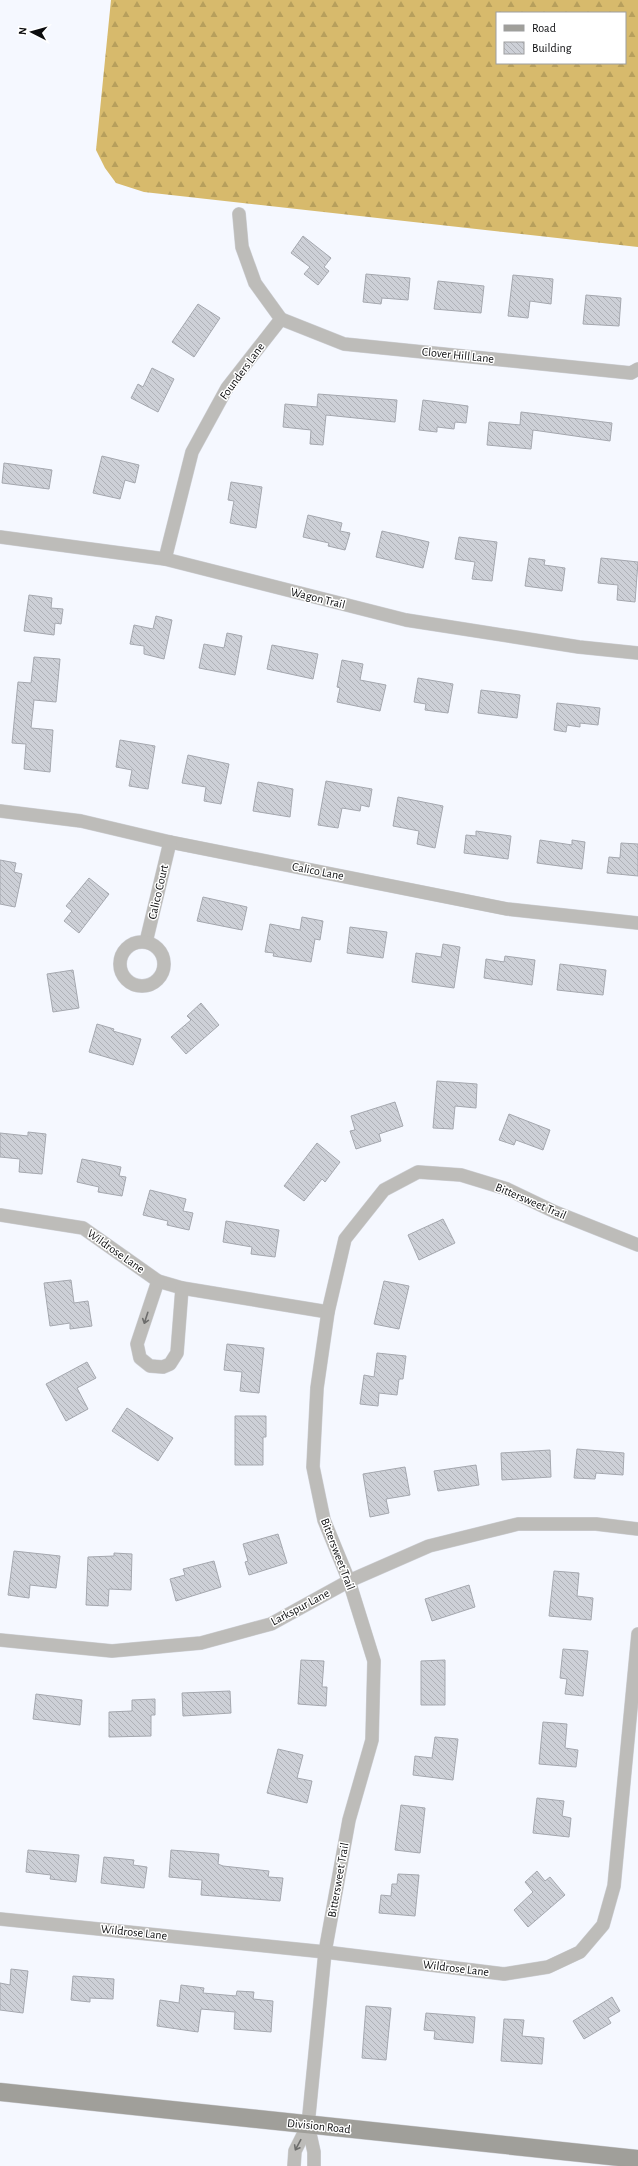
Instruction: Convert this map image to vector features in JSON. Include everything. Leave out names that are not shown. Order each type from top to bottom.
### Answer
[{"type":"street","points":[[239,214],[242,247],[255,284],[281,319]]},
{"type":"street","name":"Clover Hill Lane","points":[[281,319],[344,344],[631,373],[638,369]]},
{"type":"street","name":"Founders Lane","points":[[165,558],[192,452],[227,388],[281,319]]},
{"type":"street","name":"Wagon Trail","points":[[0,537],[165,558],[406,620],[579,647],[638,653]]},
{"type":"street","name":"Calico Lane","points":[[0,811],[81,821],[170,842],[507,909],[638,923]]},
{"type":"street","name":"Calico Court","points":[[146,942],[170,842]]},
{"type":"street","name":"Bittersweet Trail","points":[[308,2125],[325,1952],[349,1820],[372,1740],[374,1661],[349,1580],[324,1520],[313,1468],[317,1388],[328,1312],[346,1239],[384,1190],[418,1172],[461,1175],[507,1188],[555,1212],[638,1245]]},
{"type":"street","name":"Wildrose Lane","points":[[0,1215],[83,1228],[158,1281],[182,1288],[328,1312]]},
{"type":"street","points":[[158,1281],[137,1344],[140,1358],[150,1366],[163,1367],[170,1364],[177,1353],[182,1288]]},
{"type":"street","name":"Larkspur Lane","points":[[0,1640],[112,1652],[201,1643],[271,1624],[349,1580],[429,1546],[518,1524],[596,1524],[638,1530]]},
{"type":"street","name":"Wildrose Lane","points":[[0,1919],[325,1952],[504,1974],[548,1967],[580,1952],[603,1925],[614,1886],[638,1634]]},
{"type":"street","name":"Division Road","points":[[0,2092],[638,2159]]},
{"type":"street","points":[[294,2166],[295,2150],[308,2125]]},
{"type":"street","points":[[308,2125],[314,2152],[314,2166]]},
{"type":"green space","points":[[111,0],[638,0],[638,247],[144,192],[116,183],[105,168],[96,150]]},
{"type":"building","points":[[303,236],[331,258],[324,267],[329,271],[318,285],[304,274],[310,267],[291,253]]},
{"type":"building","points":[[366,274],[410,278],[408,300],[382,298],[381,304],[363,302]]},
{"type":"building","points":[[513,275],[553,279],[551,304],[530,301],[528,318],[508,316]]},
{"type":"building","points":[[438,281],[484,286],[481,313],[434,309]]},
{"type":"building","points":[[586,295],[621,298],[619,326],[583,324]]},
{"type":"building","points":[[198,304],[220,318],[194,357],[172,342]]},
{"type":"building","points":[[152,368],[174,379],[158,412],[131,398],[138,384],[143,387]]},
{"type":"building","points":[[318,394],[397,400],[395,422],[326,415],[323,445],[310,444],[311,430],[283,427],[285,404],[317,407]]},
{"type":"building","points":[[423,400],[468,406],[466,423],[455,422],[454,429],[437,427],[437,432],[419,430]]},
{"type":"building","points":[[521,412],[612,423],[610,441],[533,430],[531,449],[487,445],[489,422],[520,425]]},
{"type":"building","points":[[102,456],[139,465],[135,483],[125,480],[120,499],[93,493]]},
{"type":"building","points":[[4,463],[52,470],[49,489],[2,483]]},
{"type":"building","points":[[231,482],[262,487],[256,528],[230,523],[234,501],[228,500]]},
{"type":"building","points":[[308,515],[342,523],[340,531],[350,533],[345,550],[328,546],[329,543],[303,537]]},
{"type":"building","points":[[382,531],[429,542],[423,568],[376,557]]},
{"type":"building","points":[[459,537],[497,542],[492,581],[472,579],[475,562],[455,559]]},
{"type":"building","points":[[529,558],[545,560],[544,565],[565,568],[562,591],[525,586]]},
{"type":"building","points":[[601,558],[638,562],[635,602],[617,600],[618,585],[598,583]]},
{"type":"building","points":[[29,595],[52,598],[51,608],[63,609],[61,624],[55,623],[54,635],[24,631]]},
{"type":"building","points":[[156,616],[172,620],[164,659],[144,654],[144,646],[130,644],[134,625],[153,629]]},
{"type":"building","points":[[227,633],[242,636],[235,675],[199,668],[204,644],[224,648]]},
{"type":"building","points":[[272,645],[318,654],[313,679],[267,669]]},
{"type":"building","points":[[34,657],[60,659],[56,702],[34,700],[31,728],[53,730],[50,772],[24,769],[26,744],[12,743],[18,682],[31,683]]},
{"type":"building","points":[[342,660],[363,664],[360,680],[386,685],[380,711],[337,702],[340,688],[337,687]]},
{"type":"building","points":[[418,678],[453,684],[448,713],[425,710],[426,704],[414,702]]},
{"type":"building","points":[[481,690],[520,695],[517,718],[478,713]]},
{"type":"building","points":[[557,703],[600,708],[598,725],[580,723],[580,727],[567,725],[566,732],[554,730]]},
{"type":"building","points":[[120,740],[155,746],[148,789],[129,786],[132,770],[116,767]]},
{"type":"building","points":[[188,755],[229,764],[221,804],[204,801],[206,787],[182,783]]},
{"type":"building","points":[[326,781],[372,789],[369,807],[361,805],[360,811],[342,808],[338,828],[318,825]]},
{"type":"building","points":[[258,782],[293,789],[290,817],[253,811]]},
{"type":"building","points":[[398,797],[443,806],[435,848],[417,844],[419,831],[393,826]]},
{"type":"building","points":[[476,831],[511,836],[508,859],[464,853],[466,835],[476,836]]},
{"type":"building","points":[[540,840],[572,845],[572,840],[585,842],[582,869],[537,863]]},
{"type":"building","points":[[621,843],[638,844],[638,876],[607,873],[609,857],[620,858]]},
{"type":"building","points":[[0,860],[16,863],[14,872],[22,874],[15,907],[0,904]]},
{"type":"building","points":[[89,878],[109,894],[79,933],[64,921],[72,911],[66,906]]},
{"type":"building","points":[[203,897],[247,907],[242,930],[197,921]]},
{"type":"building","points":[[302,917],[323,921],[320,940],[315,939],[311,962],[273,956],[274,953],[265,952],[270,924],[300,930]]},
{"type":"building","points":[[350,927],[387,932],[383,958],[347,953]]},
{"type":"building","points":[[443,944],[460,947],[454,988],[412,982],[416,953],[441,957]]},
{"type":"building","points":[[505,956],[535,960],[532,985],[484,978],[486,959],[504,962]]},
{"type":"building","points":[[560,964],[606,970],[603,995],[557,990]]},
{"type":"building","points":[[73,970],[79,1008],[53,1012],[47,974]]},
{"type":"building","points":[[201,1003],[219,1025],[186,1054],[171,1037],[191,1020],[187,1016]]},
{"type":"building","points":[[97,1024],[114,1029],[113,1031],[141,1039],[133,1065],[89,1052]]},
{"type":"building","points":[[437,1081],[477,1084],[476,1108],[455,1106],[453,1129],[433,1128]]},
{"type":"building","points":[[395,1102],[403,1126],[379,1134],[381,1141],[356,1149],[350,1131],[355,1130],[351,1116]]},
{"type":"building","points":[[509,1114],[550,1130],[543,1150],[516,1140],[514,1145],[499,1140]]},
{"type":"building","points":[[28,1132],[46,1134],[42,1174],[19,1172],[20,1159],[0,1157],[0,1133],[28,1136]]},
{"type":"building","points":[[317,1143],[340,1162],[325,1182],[322,1179],[304,1201],[284,1186]]},
{"type":"building","points":[[82,1159],[121,1167],[119,1176],[126,1177],[122,1196],[98,1192],[99,1187],[77,1182]]},
{"type":"building","points":[[150,1190],[186,1199],[183,1211],[193,1213],[189,1230],[167,1225],[168,1221],[143,1215]]},
{"type":"building","points":[[443,1219],[455,1243],[419,1260],[408,1235]]},
{"type":"building","points":[[226,1221],[279,1230],[275,1257],[251,1254],[252,1247],[223,1242]]},
{"type":"building","points":[[71,1280],[74,1303],[88,1301],[92,1326],[70,1329],[70,1323],[50,1326],[44,1283]]},
{"type":"building","points":[[384,1281],[409,1286],[399,1329],[374,1324]]},
{"type":"building","points":[[227,1344],[264,1348],[259,1393],[240,1391],[242,1372],[224,1370]]},
{"type":"building","points":[[377,1353],[406,1356],[403,1379],[399,1379],[397,1395],[379,1393],[378,1406],[360,1404],[364,1375],[374,1377]]},
{"type":"building","points":[[87,1362],[96,1378],[77,1388],[88,1409],[66,1421],[46,1384]]},
{"type":"building","points":[[127,1408],[173,1438],[158,1461],[112,1431]]},
{"type":"building","points":[[235,1416],[266,1416],[266,1437],[263,1437],[263,1465],[235,1465]]},
{"type":"building","points":[[577,1449],[624,1453],[623,1475],[596,1473],[595,1479],[574,1478]]},
{"type":"building","points":[[550,1450],[551,1477],[502,1480],[501,1453]]},
{"type":"building","points":[[476,1465],[479,1485],[438,1491],[434,1471]]},
{"type":"building","points":[[405,1467],[410,1495],[386,1499],[389,1513],[370,1517],[363,1474]]},
{"type":"building","points":[[278,1534],[287,1563],[249,1575],[245,1562],[248,1561],[243,1544]]},
{"type":"building","points":[[14,1551],[60,1556],[56,1588],[30,1585],[29,1598],[8,1595]]},
{"type":"building","points":[[114,1553],[132,1554],[131,1590],[109,1589],[108,1606],[86,1605],[88,1557],[114,1556]]},
{"type":"building","points":[[214,1561],[221,1587],[176,1601],[170,1579],[185,1575],[183,1569]]},
{"type":"building","points":[[554,1571],[579,1573],[577,1596],[593,1598],[591,1620],[549,1616]]},
{"type":"building","points":[[469,1585],[475,1607],[432,1621],[425,1599]]},
{"type":"building","points":[[563,1649],[588,1651],[583,1696],[565,1694],[567,1679],[560,1678]]},
{"type":"building","points":[[301,1660],[324,1661],[322,1687],[327,1687],[326,1706],[298,1704]]},
{"type":"building","points":[[445,1660],[445,1705],[421,1705],[421,1661]]},
{"type":"building","points":[[230,1691],[231,1713],[183,1716],[182,1693]]},
{"type":"building","points":[[36,1694],[82,1700],[80,1725],[33,1719]]},
{"type":"building","points":[[155,1699],[155,1715],[151,1715],[151,1736],[109,1737],[109,1712],[132,1711],[132,1700]]},
{"type":"building","points":[[543,1722],[567,1724],[565,1748],[578,1750],[576,1767],[539,1764]]},
{"type":"building","points":[[435,1737],[458,1739],[453,1780],[413,1775],[415,1756],[432,1758]]},
{"type":"building","points":[[278,1749],[303,1755],[297,1778],[312,1781],[307,1803],[267,1793]]},
{"type":"building","points":[[537,1798],[564,1801],[562,1816],[571,1818],[569,1837],[533,1833]]},
{"type":"building","points":[[401,1805],[425,1808],[420,1853],[395,1850]]},
{"type":"building","points":[[28,1850],[79,1855],[76,1882],[50,1879],[51,1875],[26,1872]]},
{"type":"building","points":[[171,1850],[219,1854],[218,1864],[223,1866],[269,1871],[268,1877],[283,1878],[280,1901],[201,1895],[202,1880],[169,1877]]},
{"type":"building","points":[[104,1857],[134,1860],[133,1865],[147,1867],[144,1888],[101,1883]]},
{"type":"building","points":[[537,1871],[545,1881],[550,1877],[565,1895],[528,1927],[514,1910],[533,1892],[525,1882]]},
{"type":"building","points":[[398,1874],[419,1875],[415,1916],[379,1913],[381,1895],[391,1896],[392,1884],[397,1884]]},
{"type":"building","points":[[11,1969],[28,1971],[23,2013],[0,2010],[0,1983],[10,1985]]},
{"type":"building","points":[[73,1976],[114,1979],[113,1999],[90,1998],[90,2002],[71,2000]]},
{"type":"building","points":[[181,1985],[204,1988],[203,1993],[236,1996],[237,1991],[254,1992],[253,1999],[273,2001],[271,2032],[234,2029],[235,2012],[201,2009],[198,2032],[157,2026],[160,2000],[179,2003]]},
{"type":"building","points":[[612,1997],[620,2011],[608,2018],[611,2023],[584,2039],[573,2021]]},
{"type":"building","points":[[366,2006],[391,2008],[386,2060],[362,2058]]},
{"type":"building","points":[[426,2013],[475,2017],[473,2043],[434,2039],[435,2031],[424,2030]]},
{"type":"building","points":[[504,2019],[524,2020],[522,2036],[544,2038],[542,2064],[501,2061]]}]
